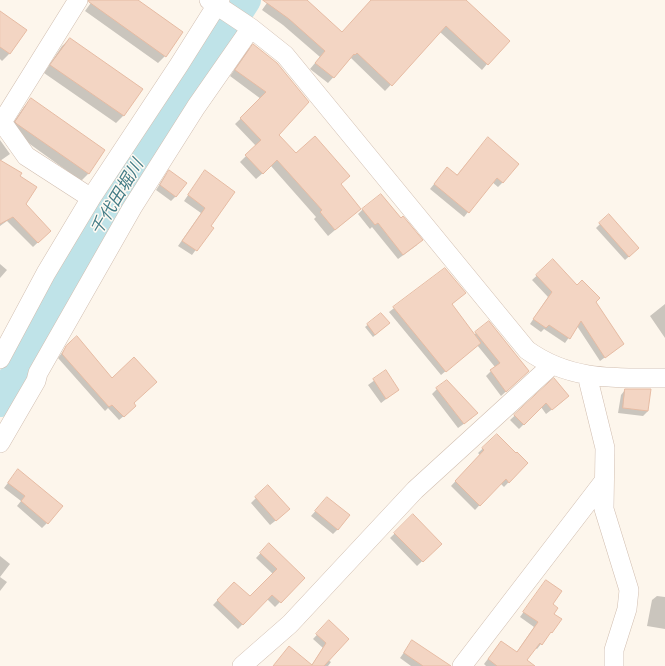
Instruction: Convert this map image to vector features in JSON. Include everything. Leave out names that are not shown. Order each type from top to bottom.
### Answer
[{"type":"street","points":[[78,0],[1,122],[26,156],[91,198]]},
{"type":"street","points":[[0,359],[46,273],[91,198],[179,66],[215,1],[285,55],[527,350],[552,365],[587,375],[609,378],[665,378]]},
{"type":"street","points":[[0,443],[132,208],[196,107],[251,28]]},
{"type":"street","points":[[242,666],[290,624],[415,490],[552,365]]},
{"type":"street","points":[[587,375],[605,448],[604,509],[629,590],[627,610],[614,650],[614,666]]},
{"type":"street","points":[[462,666],[604,481]]},
{"type":"building","points":[[89,0],[138,0],[183,32],[166,57],[89,2]]},
{"type":"building","points":[[263,0],[307,0],[342,32],[371,0],[466,0],[510,41],[488,65],[446,26],[392,86],[357,53],[355,55],[354,54],[334,78],[315,63],[325,51],[289,19]]},
{"type":"building","points":[[0,11],[27,30],[10,54],[0,47]]},
{"type":"building","points":[[70,38],[143,89],[124,116],[50,65]]},
{"type":"building","points":[[253,44],[277,63],[309,102],[279,135],[296,153],[315,136],[350,176],[341,184],[361,209],[335,230],[320,212],[322,210],[277,160],[263,174],[245,155],[261,140],[240,118],[266,92],[235,70]]},
{"type":"building","points":[[31,98],[105,150],[89,174],[15,122]]},
{"type":"building","points":[[488,137],[519,164],[503,183],[497,178],[469,213],[434,184],[447,167],[457,175]]},
{"type":"building","points":[[0,160],[22,173],[20,176],[37,187],[26,204],[51,231],[38,243],[13,217],[0,224]]},
{"type":"building","points":[[169,170],[187,183],[176,197],[160,185]]},
{"type":"building","points":[[205,170],[235,192],[211,226],[214,228],[197,251],[182,241],[205,208],[188,195]]},
{"type":"building","points":[[381,194],[401,218],[403,216],[423,240],[403,255],[378,223],[375,225],[362,209]]},
{"type":"building","points":[[609,214],[639,248],[629,257],[599,223]]},
{"type":"building","points":[[553,259],[577,285],[582,280],[600,298],[596,302],[624,344],[605,358],[581,321],[570,339],[549,325],[546,328],[533,319],[552,292],[536,275]]},
{"type":"building","points":[[445,268],[466,293],[452,304],[481,343],[446,372],[393,307]]},
{"type":"building","points":[[381,313],[390,323],[375,335],[367,324]]},
{"type":"building","points":[[489,321],[529,371],[506,392],[490,370],[500,363],[475,332]]},
{"type":"building","points":[[77,336],[112,378],[134,357],[157,382],[134,403],[136,406],[124,417],[112,405],[109,407],[62,354],[66,346]]},
{"type":"building","points":[[386,370],[399,390],[386,399],[373,379]]},
{"type":"building","points":[[554,378],[569,396],[552,410],[546,403],[524,425],[514,415]]},
{"type":"building","points":[[447,380],[478,413],[464,424],[436,388]]},
{"type":"building","points":[[625,389],[651,389],[648,411],[623,408]]},
{"type":"building","points":[[497,434],[528,463],[509,483],[506,479],[480,506],[455,481],[484,450],[482,448]]},
{"type":"building","points":[[18,469],[63,506],[48,524],[21,501],[25,496],[8,483]]},
{"type":"building","points":[[268,485],[290,509],[276,521],[255,497]]},
{"type":"building","points":[[327,497],[350,515],[338,530],[315,511]]},
{"type":"building","points":[[413,514],[442,544],[423,562],[394,533]]},
{"type":"building","points":[[269,543],[305,578],[281,603],[272,595],[243,625],[217,600],[234,582],[250,596],[277,569],[260,553]]},
{"type":"building","points":[[546,580],[562,591],[553,604],[558,608],[554,614],[562,619],[542,645],[540,643],[527,660],[535,666],[497,666],[488,659],[501,641],[517,652],[538,622],[523,612]]},
{"type":"building","points":[[329,620],[349,639],[324,666],[273,666],[289,646],[312,665],[326,643],[316,634]]},
{"type":"building","points":[[412,640],[451,666],[423,666],[404,653]]},
{"type":"waterway","name":"千代田堀川","points":[[0,402],[50,310],[141,160],[246,0]]}]
